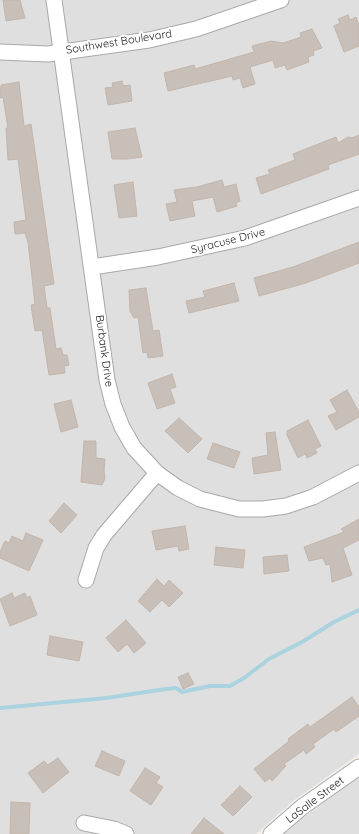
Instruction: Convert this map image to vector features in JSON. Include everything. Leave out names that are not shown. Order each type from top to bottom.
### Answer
[{"type":"street","name":"Burbank Drive","points":[[54,0],[107,380],[113,404],[122,427],[134,448],[157,473],[178,488],[200,499],[239,509],[264,509],[286,506],[313,497],[359,473]]},
{"type":"street","name":"Southwest Boulevard","points":[[0,52],[48,54],[60,51],[143,41],[196,29],[281,0]]},
{"type":"street","name":"Syracuse Drive","points":[[92,267],[158,257],[245,238],[359,198]]},
{"type":"street","points":[[86,580],[96,548],[104,535],[157,473]]},
{"type":"street","name":"LaSalle Street","points":[[271,834],[302,807],[359,767]]},
{"type":"street","points":[[84,823],[114,829],[126,834]]},
{"type":"shaded area","points":[[0,0],[359,0],[359,754],[293,801],[256,834],[0,834]]},
{"type":"shaded area","points":[[359,776],[359,834],[282,834],[285,831]]},
{"type":"building","points":[[3,0],[20,0],[25,18],[6,21]]},
{"type":"building","points":[[348,15],[350,20],[356,17],[359,25],[359,46],[344,52],[334,26],[340,23],[338,19]]},
{"type":"building","points":[[312,29],[322,48],[313,51],[314,55],[308,57],[309,62],[287,70],[285,65],[275,68],[273,60],[250,67],[255,84],[243,88],[240,78],[233,80],[232,76],[168,91],[164,73],[194,65],[195,69],[254,52],[252,46],[271,41],[283,43],[301,37],[300,33]]},
{"type":"building","points":[[122,81],[123,86],[130,85],[132,101],[108,105],[105,88],[113,87],[112,83]]},
{"type":"building","points":[[19,82],[24,126],[31,124],[54,284],[44,286],[47,308],[50,308],[56,349],[61,348],[63,355],[67,355],[69,365],[64,366],[65,373],[49,375],[42,330],[35,331],[31,305],[35,304],[28,242],[25,233],[15,234],[14,222],[26,220],[18,159],[8,160],[6,128],[8,128],[3,97],[0,98],[1,85]]},
{"type":"building","points":[[135,128],[142,157],[112,159],[108,132]]},
{"type":"building","points":[[359,135],[359,154],[328,165],[329,169],[261,194],[256,178],[270,174],[268,170],[295,160],[293,154],[336,137],[338,143],[348,137],[352,138]]},
{"type":"building","points":[[222,180],[224,187],[236,184],[240,201],[236,203],[237,206],[217,212],[213,197],[192,201],[195,216],[170,221],[166,204],[177,202],[174,190],[197,187]]},
{"type":"building","points":[[133,182],[137,216],[119,218],[114,185]]},
{"type":"building","points":[[359,242],[359,263],[306,283],[259,296],[254,278],[293,267]]},
{"type":"building","points":[[234,283],[239,301],[189,313],[186,301],[205,297],[203,291]]},
{"type":"building","points":[[146,288],[153,331],[159,330],[163,356],[148,358],[147,352],[143,353],[138,317],[134,318],[130,311],[129,290]]},
{"type":"building","points":[[172,374],[176,387],[170,389],[175,403],[157,409],[148,383]]},
{"type":"building","points":[[347,390],[359,412],[359,417],[336,430],[328,416],[337,412],[330,400]]},
{"type":"building","points":[[71,400],[78,427],[61,432],[54,404]]},
{"type":"building","points":[[179,418],[202,439],[188,453],[165,431]]},
{"type":"building","points":[[308,420],[321,446],[315,449],[317,453],[307,458],[305,454],[298,458],[287,435],[287,431]]},
{"type":"building","points":[[275,432],[281,470],[254,474],[252,458],[268,455],[266,433]]},
{"type":"building","points":[[84,441],[96,441],[96,458],[105,459],[105,478],[102,485],[81,482]]},
{"type":"building","points":[[213,443],[240,452],[234,468],[207,459]]},
{"type":"building","points":[[64,503],[77,515],[61,533],[49,521]]},
{"type":"building","points":[[359,519],[359,540],[343,548],[352,575],[332,582],[330,564],[326,565],[323,558],[309,561],[304,547],[344,532],[341,529]]},
{"type":"building","points":[[185,526],[189,549],[179,551],[178,546],[156,550],[152,531]]},
{"type":"building","points":[[26,533],[43,540],[29,571],[0,558],[0,552],[5,541],[9,543],[12,536],[23,541]]},
{"type":"building","points":[[216,547],[245,550],[243,568],[214,565]]},
{"type":"building","points":[[287,555],[289,571],[264,574],[263,557]]},
{"type":"building","points":[[157,579],[164,586],[169,580],[183,593],[169,607],[162,600],[150,612],[138,601]]},
{"type":"building","points":[[12,593],[14,598],[25,593],[27,598],[30,596],[37,615],[10,626],[0,599]]},
{"type":"building","points":[[126,620],[146,643],[134,653],[127,644],[118,652],[106,638]]},
{"type":"building","points":[[50,636],[83,642],[79,661],[47,655]]},
{"type":"building","points":[[188,673],[194,684],[183,689],[178,677]]},
{"type":"building","points":[[352,697],[359,707],[359,716],[336,732],[334,729],[313,744],[315,747],[306,754],[304,750],[284,764],[286,766],[272,781],[270,778],[265,782],[254,769],[289,741],[288,739],[308,724],[310,727]]},
{"type":"building","points":[[102,751],[125,761],[119,776],[95,766]]},
{"type":"building","points":[[58,758],[69,772],[43,793],[28,773],[44,761],[48,765]]},
{"type":"building","points":[[145,768],[160,777],[156,783],[163,787],[151,805],[130,791]]},
{"type":"building","points":[[240,786],[252,797],[233,816],[221,805]]},
{"type":"building","points":[[11,802],[30,803],[29,834],[10,834]]},
{"type":"building","points":[[204,818],[224,834],[191,834]]},
{"type":"waterway","points":[[0,708],[106,698],[176,688],[182,692],[210,686],[230,686],[244,678],[269,659],[302,642],[334,622],[359,610]]}]
